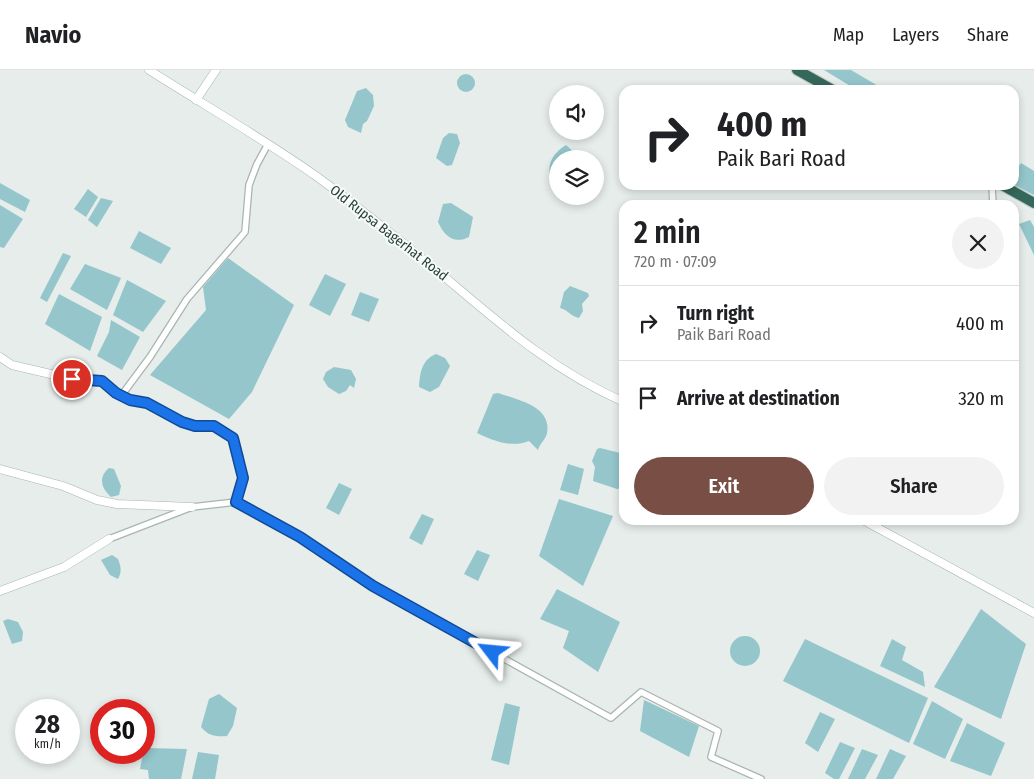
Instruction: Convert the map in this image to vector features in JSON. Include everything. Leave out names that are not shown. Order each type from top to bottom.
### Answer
[{"type":"highway","points":[[797,70],[823,85]]},
{"type":"highway","points":[[1011,190],[1034,203]]},
{"type":"street","name":"Old Rupsa Bagerhat Road","points":[[148,70],[317,176],[430,264],[523,344],[570,374],[619,399]]},
{"type":"street","points":[[196,100],[216,70]]},
{"type":"street","points":[[121,396],[150,357],[187,299],[246,232],[249,185],[257,164],[268,144]]},
{"type":"street","points":[[0,357],[12,365],[72,379],[102,381],[121,396],[130,400],[147,403],[182,422],[195,426],[214,426],[233,438],[243,478],[236,502]]},
{"type":"street","points":[[0,470],[63,486],[97,500],[117,504],[192,507],[236,502],[300,537],[373,586],[610,718],[641,692],[718,731],[711,757],[761,779]]},
{"type":"street","points":[[0,591],[64,567],[108,539],[136,526],[192,507]]},
{"type":"street","points":[[872,525],[1034,613]]},
{"type":"water","points":[[824,70],[851,70],[876,85],[849,85]]},
{"type":"water","points":[[462,74],[470,74],[475,79],[473,90],[462,92],[457,87],[457,79]]},
{"type":"water","points":[[366,88],[373,95],[374,106],[367,121],[363,124],[361,133],[348,127],[345,120],[357,91]]},
{"type":"water","points":[[449,133],[457,134],[460,143],[452,165],[447,166],[436,158],[443,138]]},
{"type":"water","points":[[566,145],[572,150],[559,150]]},
{"type":"water","points":[[1021,163],[1034,171],[1034,195],[1019,188],[1019,166]]},
{"type":"water","points":[[0,183],[30,200],[25,212],[0,199]]},
{"type":"water","points":[[88,189],[98,197],[86,217],[74,209]]},
{"type":"water","points":[[101,198],[113,201],[97,227],[88,220]]},
{"type":"water","points":[[451,203],[473,217],[469,237],[458,240],[454,239],[446,235],[440,227],[438,222],[443,204]]},
{"type":"water","points":[[0,205],[23,219],[4,248],[0,247]]},
{"type":"water","points":[[1030,220],[1034,227],[1034,255],[1019,224]]},
{"type":"water","points":[[139,231],[171,248],[161,264],[130,248]]},
{"type":"water","points":[[63,253],[71,256],[47,302],[40,298]]},
{"type":"water","points":[[228,258],[294,305],[252,392],[229,419],[150,375],[206,310],[203,287]]},
{"type":"water","points":[[85,264],[121,278],[107,310],[70,289]]},
{"type":"water","points":[[325,274],[346,284],[330,316],[309,305]]},
{"type":"water","points":[[127,280],[166,301],[143,332],[113,315]]},
{"type":"water","points":[[570,286],[588,293],[589,296],[582,304],[583,311],[579,318],[560,308],[564,292]]},
{"type":"water","points":[[360,292],[379,299],[369,322],[351,315]]},
{"type":"water","points":[[59,294],[102,317],[90,351],[45,324]]},
{"type":"water","points":[[111,320],[140,337],[122,370],[97,356],[109,332]]},
{"type":"water","points":[[436,354],[445,358],[450,366],[439,387],[430,392],[419,387],[420,377],[424,364]]},
{"type":"water","points":[[334,367],[351,370],[356,379],[354,388],[350,385],[346,391],[339,394],[328,387],[323,379],[326,372]]},
{"type":"water","points":[[498,393],[532,406],[544,416],[547,424],[547,433],[538,450],[529,441],[509,444],[477,433],[493,394]]},
{"type":"water","points":[[597,449],[619,453],[619,489],[593,481],[595,467],[592,461]]},
{"type":"water","points":[[568,464],[584,469],[578,495],[560,490]]},
{"type":"water","points":[[109,468],[114,469],[121,486],[119,495],[111,497],[105,490],[102,482],[103,475]]},
{"type":"water","points":[[339,483],[352,489],[339,515],[326,508]]},
{"type":"water","points":[[559,499],[613,516],[583,586],[539,556]]},
{"type":"water","points":[[422,514],[434,519],[422,545],[409,538]]},
{"type":"water","points":[[477,550],[490,555],[478,581],[464,574]]},
{"type":"water","points":[[112,555],[118,559],[120,564],[121,571],[118,579],[110,575],[101,560]]},
{"type":"water","points":[[557,589],[620,622],[598,672],[563,648],[569,631],[540,619]]},
{"type":"water","points":[[981,609],[1026,644],[1001,719],[934,687]]},
{"type":"water","points":[[8,619],[18,622],[23,632],[22,641],[12,644],[3,621]]},
{"type":"water","points":[[745,636],[756,640],[760,651],[756,662],[745,666],[734,662],[730,651],[734,640]]},
{"type":"water","points":[[805,639],[928,698],[909,743],[783,681]]},
{"type":"water","points":[[892,639],[906,647],[902,660],[923,672],[925,687],[880,666]]},
{"type":"water","points":[[219,694],[237,708],[233,726],[227,736],[212,735],[201,727],[209,699]]},
{"type":"water","points":[[644,700],[699,726],[689,757],[640,731]]},
{"type":"water","points":[[932,701],[963,719],[945,759],[913,744]]},
{"type":"water","points":[[505,703],[520,707],[509,765],[491,760]]},
{"type":"water","points":[[820,712],[835,719],[818,752],[805,743]]},
{"type":"water","points":[[967,723],[1005,743],[991,776],[950,761]]},
{"type":"water","points":[[840,742],[855,748],[839,779],[834,779],[825,773]]},
{"type":"water","points":[[155,748],[187,749],[181,779],[149,779],[148,770],[140,769],[141,764],[155,764]]},
{"type":"water","points":[[862,749],[878,755],[865,779],[848,779]]},
{"type":"water","points":[[890,749],[906,756],[893,779],[876,779]]},
{"type":"water","points":[[198,752],[219,755],[215,779],[192,779]]},
{"type":"route","points":[[72,379],[102,381],[116,393],[130,400],[147,403],[182,422],[195,426],[214,426],[233,438],[243,478],[236,502],[300,537],[373,586],[492,652]]}]
